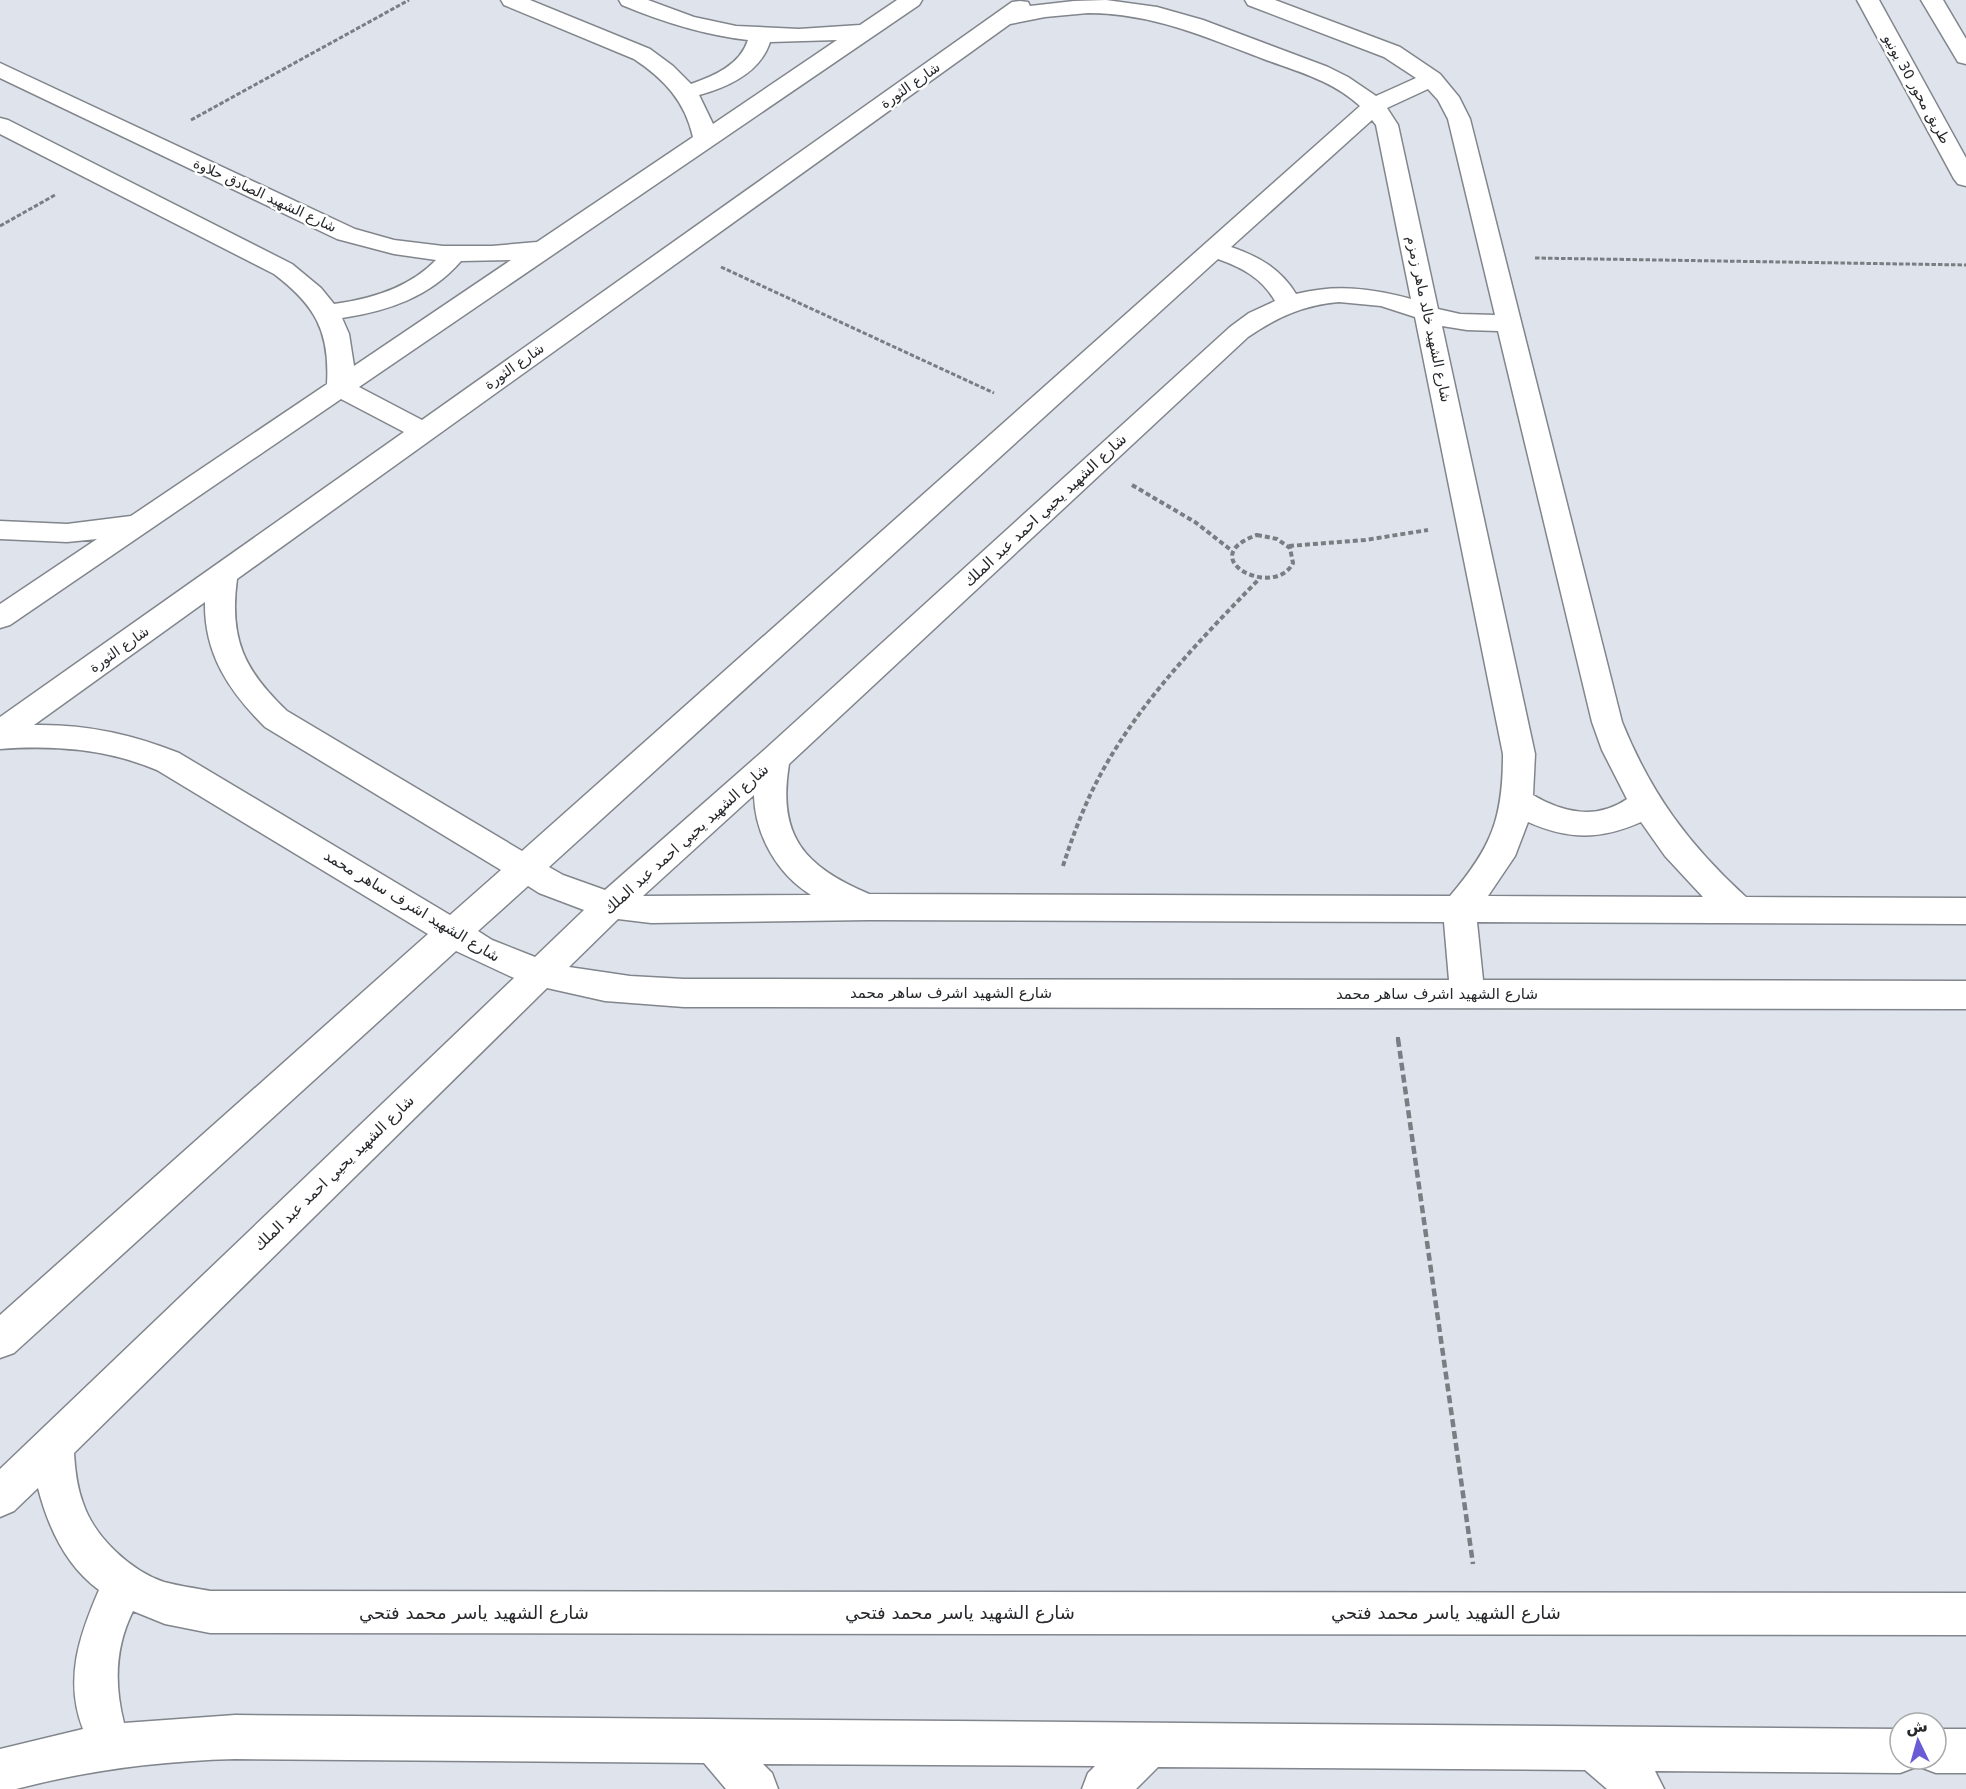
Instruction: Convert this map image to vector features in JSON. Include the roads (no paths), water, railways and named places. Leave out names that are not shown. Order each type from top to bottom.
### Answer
[{"type":"street","points":[[512,0],[642,54],[675,78],[687,93],[703,124],[705,140]]},
{"type":"street","points":[[630,0],[696,24],[761,35],[831,35],[866,31]]},
{"type":"street","points":[[0,618],[912,0]]},
{"type":"street","name":"شارع الثورة","points":[[0,733],[1029,0]]},
{"type":"street","points":[[1256,0],[1392,52],[1412,63],[1432,79],[1453,104],[1459,119],[1607,722],[1618,753],[1645,803],[1677,849],[1738,910]]},
{"type":"street","name":"طريق محور 30 يونيو","points":[[1868,0],[1966,179]]},
{"type":"street","points":[[1932,0],[1966,57]]},
{"type":"street","name":"شارع الشهيد خالد ماهر زمزم","points":[[1001,20],[1058,8],[1130,4],[1177,19],[1333,78],[1349,86],[1373,105],[1381,115],[1390,135],[1519,754],[1520,786],[1514,819],[1502,851],[1483,881],[1459,909]]},
{"type":"street","points":[[687,93],[726,78],[741,68],[752,58],[759,46],[761,35]]},
{"type":"street","name":"شارع الشهيد الصادق حلاوة","points":[[0,70],[346,234],[396,248],[454,254],[485,254],[546,248]]},
{"type":"street","points":[[0,1340],[1373,105],[1432,79]]},
{"type":"street","points":[[0,125],[283,269],[302,282],[328,312],[341,348],[340,388]]},
{"type":"street","points":[[1212,250],[1253,264],[1270,275],[1281,288],[1288,302]]},
{"type":"street","points":[[328,312],[374,305],[415,289],[438,273],[454,254]]},
{"type":"street","name":"شارع الشهيد يحيي احمد عبد الملك","points":[[0,1497],[611,905],[774,759],[1239,332],[1260,316],[1288,302],[1321,296],[1357,296],[1406,305],[1428,315],[1454,321],[1482,324],[1509,323]]},
{"type":"street","points":[[340,388],[423,431]]},
{"type":"street","points":[[0,530],[67,533],[139,524]]},
{"type":"street","points":[[223,574],[218,619],[221,641],[241,682],[257,702],[276,719],[551,884],[611,905],[651,910],[688,911],[868,907],[1966,911]]},
{"type":"street","name":"شارع الشهيد اشرف ساهر محمد","points":[[0,738],[57,735],[88,737],[117,742],[169,760],[453,933],[509,963],[541,975],[574,983],[611,988],[684,993],[1966,995]]},
{"type":"street","points":[[774,759],[768,784],[768,809],[776,834],[790,858],[811,878],[837,896],[868,907]]},
{"type":"street","points":[[1517,801],[1534,812],[1554,820],[1596,825],[1632,814],[1645,803]]},
{"type":"street","points":[[1459,909],[1467,993]]},
{"type":"street","name":"شارع الشهيد ياسر محمد فتحي","points":[[53,1444],[57,1485],[70,1524],[92,1557],[124,1585],[164,1603],[199,1610],[261,1613],[1966,1614]]},
{"type":"street","points":[[111,1745],[100,1721],[94,1694],[94,1666],[106,1620],[124,1585]]},
{"type":"street","points":[[0,1771],[45,1758],[111,1745],[174,1738],[225,1737],[1888,1750]]},
{"type":"street","points":[[715,1742],[756,1789]]},
{"type":"street","points":[[1104,1789],[1149,1745]]},
{"type":"street","points":[[1592,1748],[1642,1789]]},
{"type":"street","points":[[1948,1751],[1966,1751]]}]
